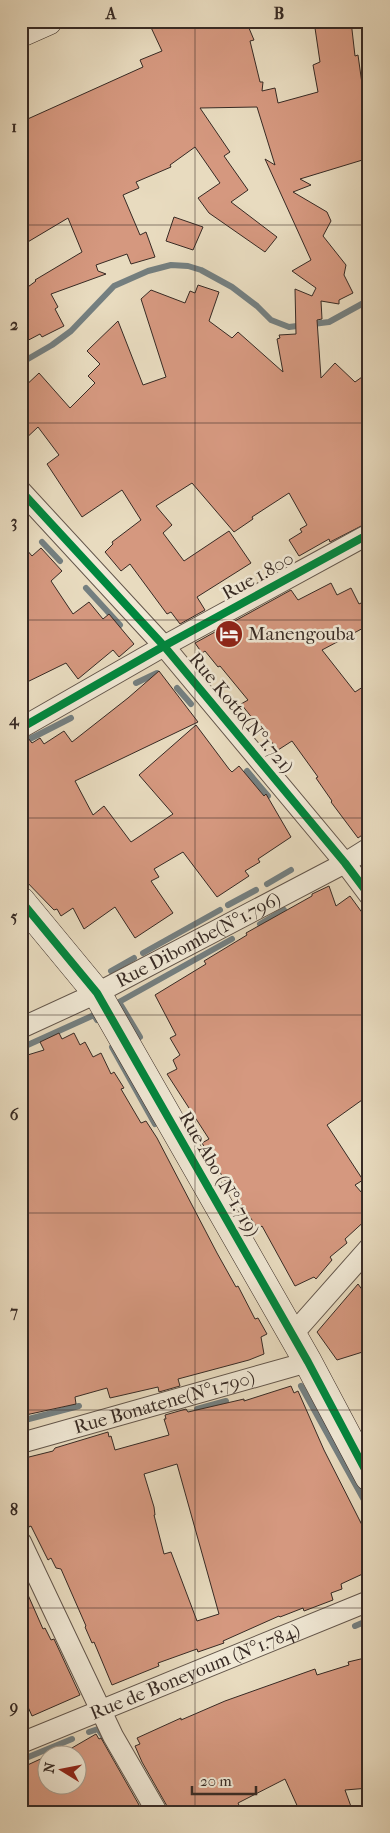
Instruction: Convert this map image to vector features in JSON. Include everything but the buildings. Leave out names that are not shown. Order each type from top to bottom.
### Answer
[{"type":"street","points":[[21,33],[48,21]]},
{"type":"street","name":"Rue Kotto(N°1.721)","points":[[21,490],[164,646],[345,863],[369,895]]},
{"type":"street","name":"Rue 1.800","points":[[21,728],[164,646],[366,540]]},
{"type":"street","name":"Rue Dibombe(N°1.796)","points":[[21,1028],[97,993],[345,863],[369,848]]},
{"type":"street","name":"Rue Abo (N°1.719)","points":[[21,900],[97,993],[308,1362],[369,1476]]},
{"type":"street","points":[[292,1336],[369,1248]]},
{"type":"street","name":"Rue Bonatene(N°1.790)","points":[[21,1442],[308,1362]]},
{"type":"street","points":[[21,1542],[117,1743],[157,1812]]},
{"type":"street","name":"Rue de Boneyoum (N°1.784)","points":[[21,1743],[369,1601]]},
{"type":"waterway","points":[[21,363],[52,345],[71,331],[114,286],[148,271],[171,265],[188,266],[201,270],[232,287],[257,306],[271,320],[289,327],[329,322],[369,300]]},
{"type":"waterway","points":[[42,542],[60,561]]},
{"type":"waterway","points":[[86,588],[120,625]]},
{"type":"waterway","points":[[136,683],[157,673]]},
{"type":"waterway","points":[[177,688],[191,704]]},
{"type":"waterway","points":[[22,743],[71,718]]},
{"type":"waterway","points":[[247,771],[268,796]]},
{"type":"waterway","points":[[267,884],[291,870]]},
{"type":"waterway","points":[[228,905],[256,890]]},
{"type":"waterway","points":[[143,953],[220,910]]},
{"type":"waterway","points":[[260,924],[284,910]]},
{"type":"waterway","points":[[140,1037],[119,1002],[232,939]]},
{"type":"waterway","points":[[111,971],[134,958]]},
{"type":"waterway","points":[[21,1048],[94,1015],[97,1020]]},
{"type":"waterway","points":[[112,1047],[155,1124]]},
{"type":"waterway","points":[[301,1386],[369,1509]]},
{"type":"waterway","points":[[197,1409],[226,1401]]},
{"type":"waterway","points":[[21,1421],[79,1406]]},
{"type":"waterway","points":[[355,1626],[369,1620]]},
{"type":"waterway","points":[[89,1732],[98,1729],[105,1739]]},
{"type":"waterway","points":[[21,1760],[72,1739]]},
{"type":"cycle path","points":[[21,491],[164,646],[345,863],[369,895]]},
{"type":"cycle path","points":[[21,728],[164,646],[369,534]]},
{"type":"cycle path","points":[[21,901],[97,993],[308,1362],[369,1477]]},
{"type":"place","name":"Manengouba","points":[[229,634]]}]
